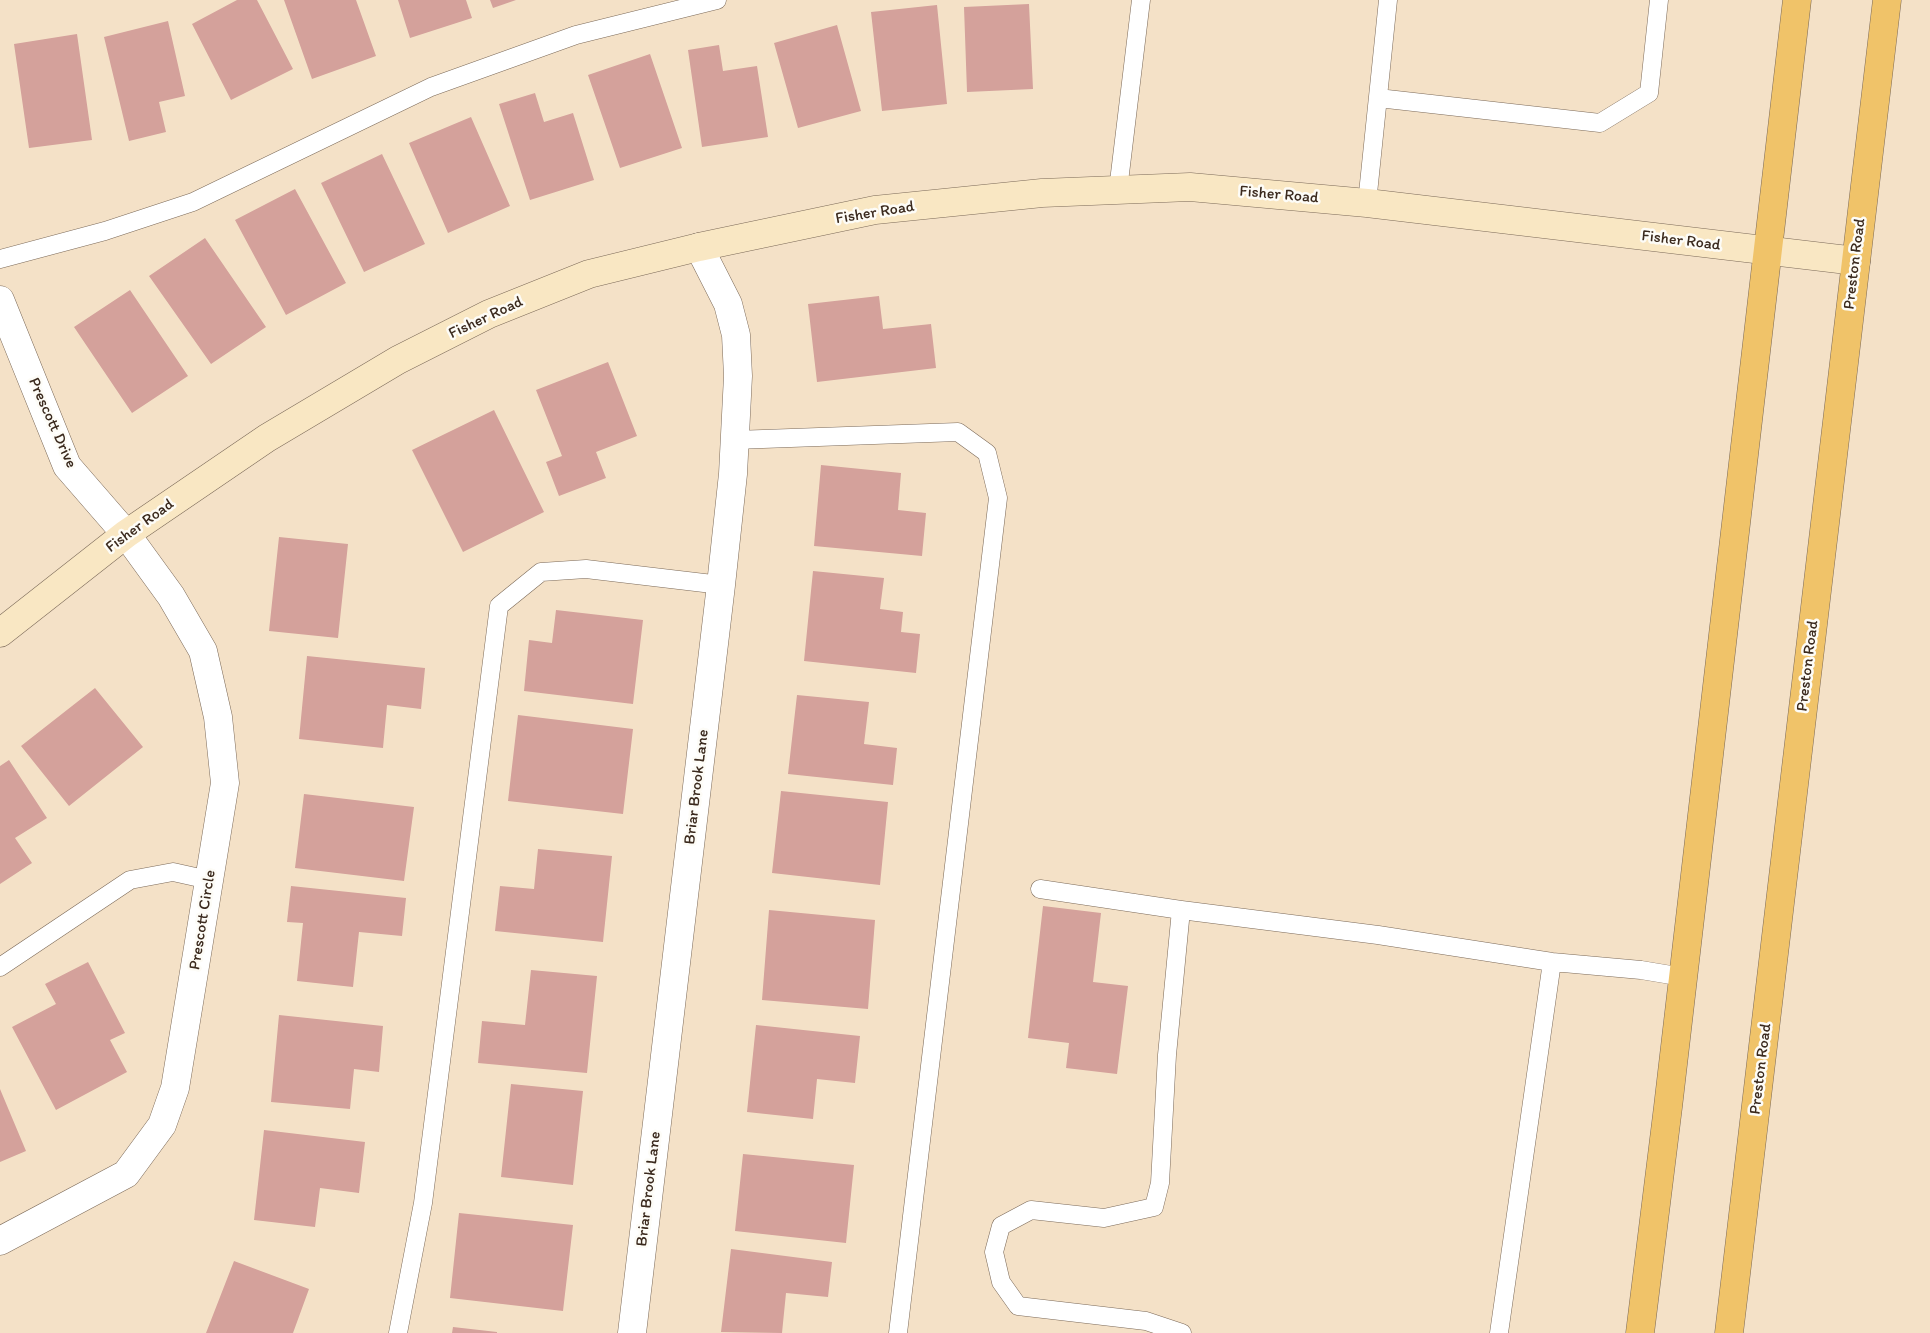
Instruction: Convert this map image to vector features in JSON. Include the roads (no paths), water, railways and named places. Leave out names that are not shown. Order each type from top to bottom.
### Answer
[{"type":"main road","points":[[1640,1333],[1797,0]]},
{"type":"main road","name":"Preston Road","points":[[1729,1333],[1887,0]]},
{"type":"street","name":"Fisher Road","points":[[0,632],[126,534],[267,438],[398,360],[480,318],[589,274],[699,247],[875,210],[1042,193],[1190,187],[1367,203],[1856,261]]},
{"type":"street","name":"Briar Brook Lane","points":[[632,1333],[733,474],[738,376],[736,334],[728,304],[699,247]]},
{"type":"street","name":"Prescott Drive","points":[[0,300],[67,466],[126,534]]},
{"type":"street","name":"Prescott Circle","points":[[0,1241],[126,1174],[162,1125],[175,1088],[225,783],[218,717],[203,651],[171,596],[126,534]]},
{"type":"lane","points":[[0,259],[105,231],[193,202],[431,87],[576,35],[717,0]]},
{"type":"lane","points":[[1118,190],[1142,0]]},
{"type":"lane","points":[[1367,203],[1388,0]]},
{"type":"lane","points":[[1378,98],[1600,123],[1649,93],[1660,0]]},
{"type":"lane","points":[[735,440],[958,432],[987,454],[998,498],[898,1333]]},
{"type":"lane","points":[[398,1333],[423,1203],[499,606],[541,572],[586,570],[721,585]]},
{"type":"lane","points":[[0,967],[130,880],[173,872],[210,880]]},
{"type":"lane","points":[[1040,889],[1182,910],[1378,935],[1552,962],[1641,970],[1683,977]]},
{"type":"lane","points":[[1182,910],[1167,1055],[1160,1184],[1154,1208],[1104,1218],[1031,1210],[1001,1226],[994,1252],[1000,1282],[1018,1306],[1146,1321],[1182,1333]]},
{"type":"lane","points":[[1499,1333],[1552,962]]}]
